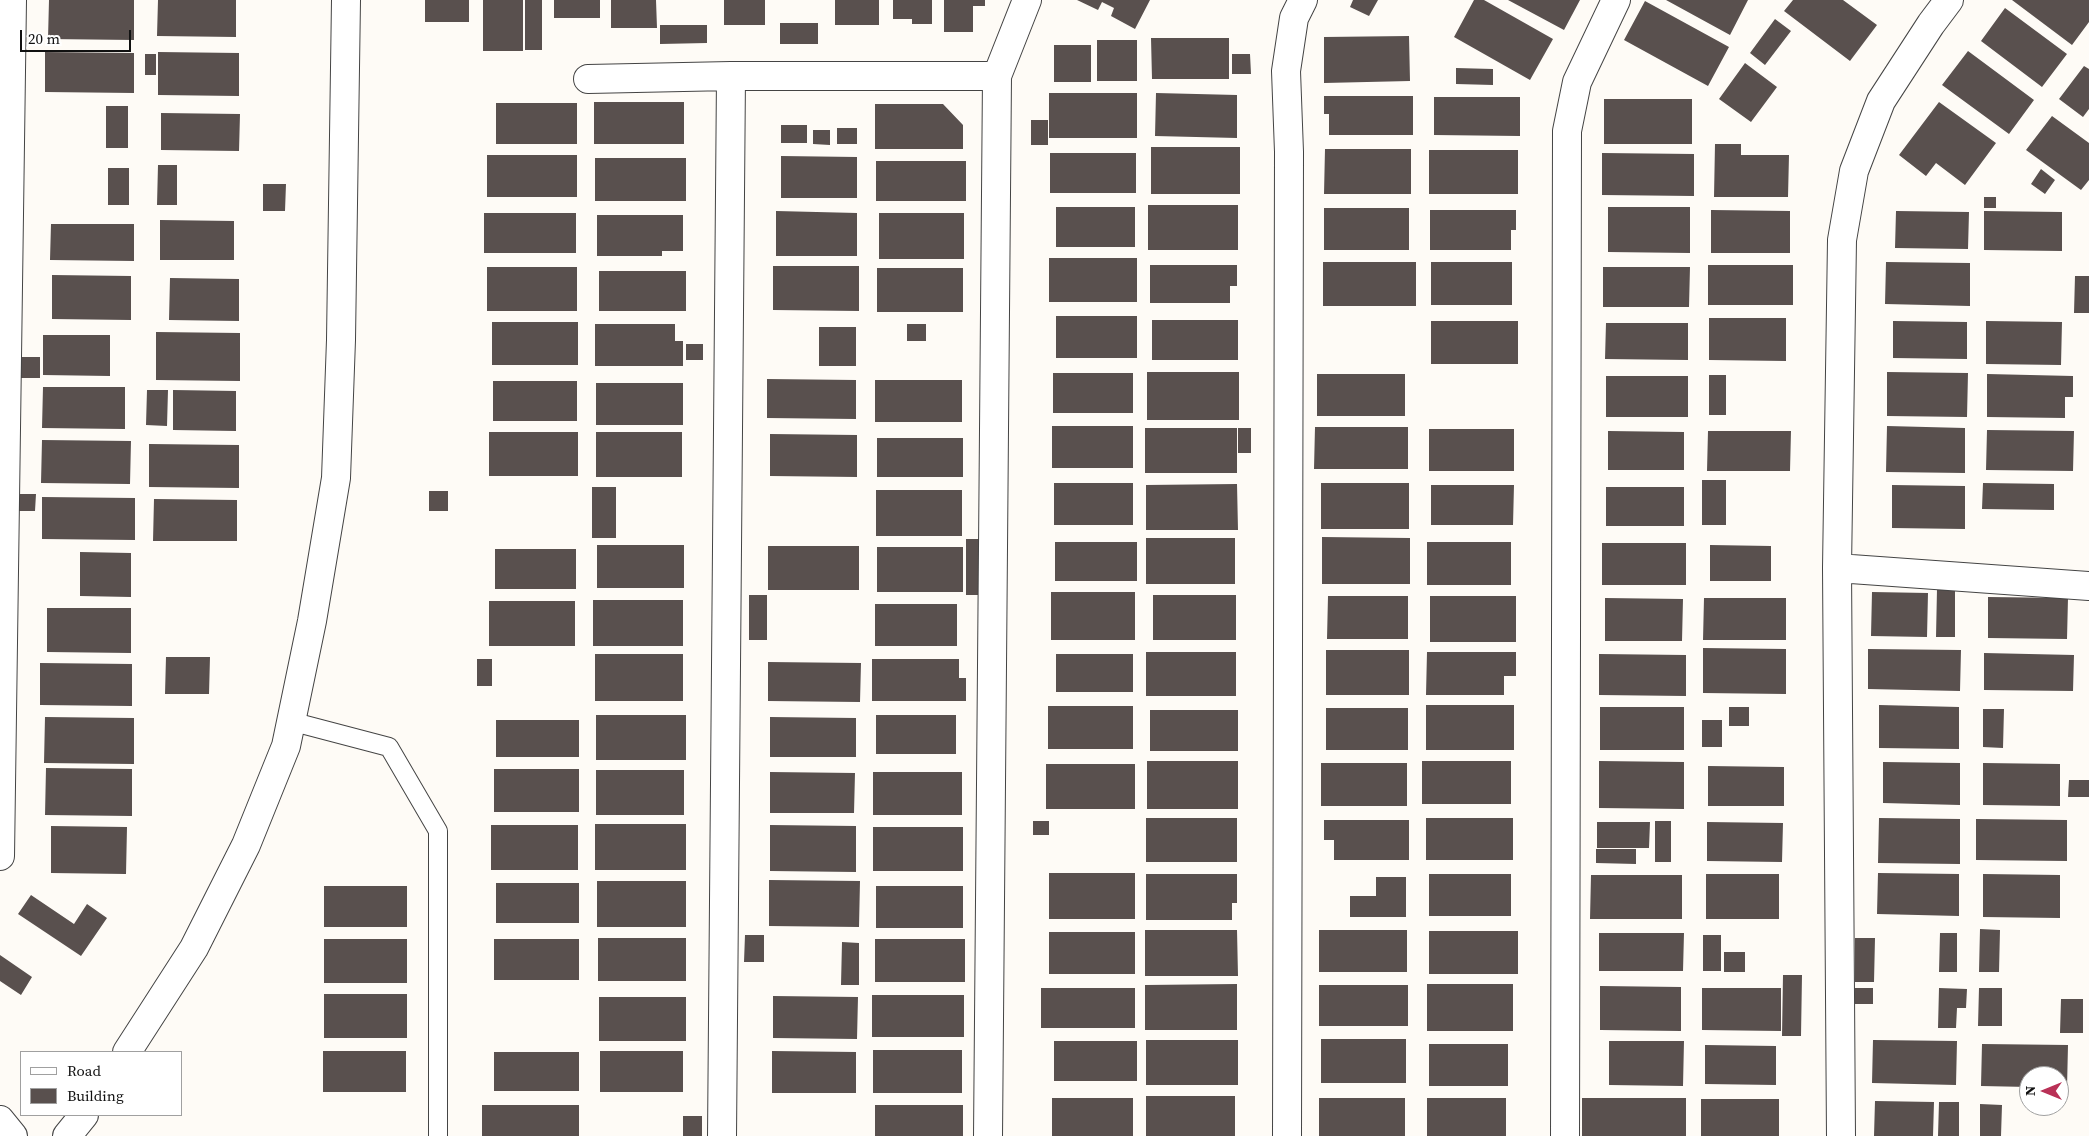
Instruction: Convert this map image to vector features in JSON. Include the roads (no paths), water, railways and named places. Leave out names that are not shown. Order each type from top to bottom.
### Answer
[{"type":"street","points":[[0,856],[12,0]]},
{"type":"street","points":[[128,1051],[194,948],[246,845],[286,746],[312,621],[336,478],[341,340],[346,0]]},
{"type":"street","points":[[988,1136],[997,76],[1027,0]]},
{"type":"street","points":[[1287,1136],[1289,152],[1286,71],[1294,18],[1302,0]]},
{"type":"street","points":[[1565,1136],[1567,131],[1578,82],[1616,0]]},
{"type":"street","points":[[1841,1136],[1838,568],[1842,240],[1854,171],[1881,101],[1931,24],[1949,0]]},
{"type":"street","points":[[588,79],[731,76],[997,76]]},
{"type":"street","points":[[722,1136],[731,76]]},
{"type":"street","points":[[1838,568],[2089,586]]},
{"type":"street","points":[[67,1136],[83,1116]]},
{"type":"street","points":[[0,1120],[13,1136]]},
{"type":"lane","points":[[290,721],[389,747],[438,831],[438,1136]]}]
